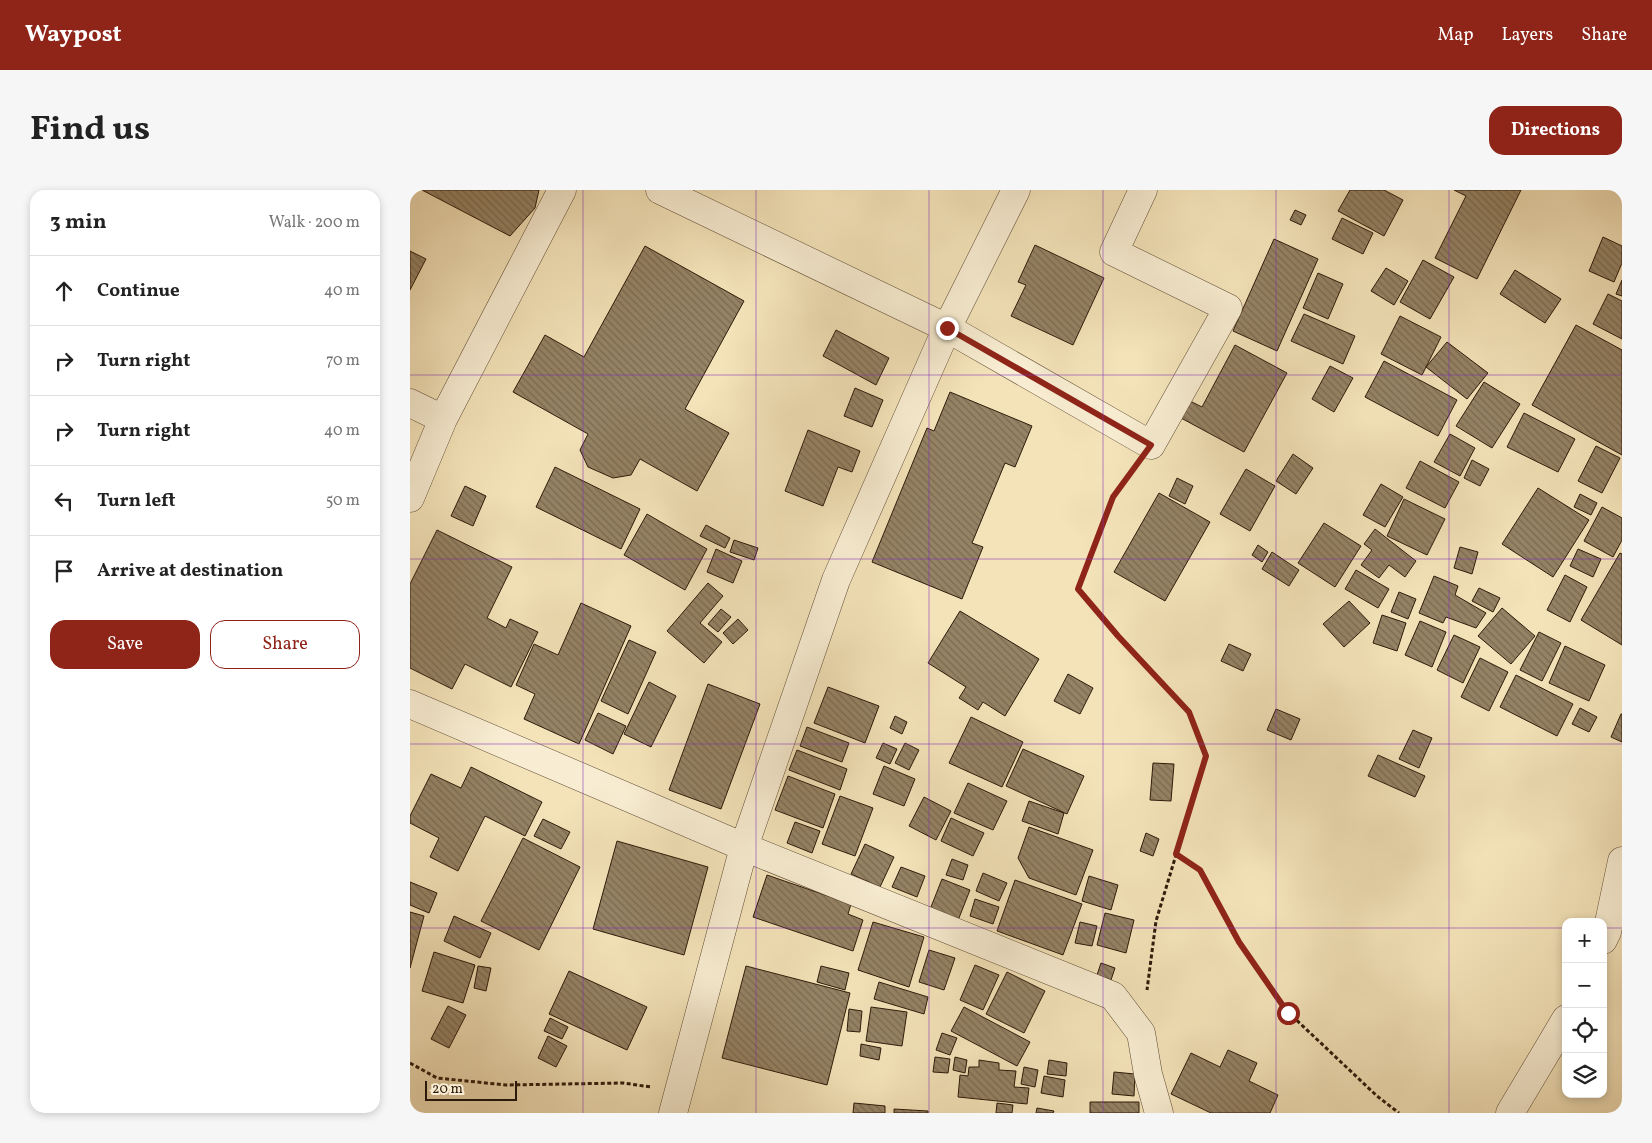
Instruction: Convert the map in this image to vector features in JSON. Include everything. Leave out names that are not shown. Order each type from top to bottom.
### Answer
[{"type":"street","points":[[410,498],[443,419],[562,190]]},
{"type":"street","points":[[660,190],[947,328],[1151,445],[1228,308],[1114,252],[1143,190]]},
{"type":"street","points":[[676,1102],[744,847],[836,580],[947,328],[1016,190]]},
{"type":"street","points":[[410,402],[443,419]]},
{"type":"street","points":[[410,704],[744,847],[1113,996],[1141,1033],[1148,1074],[1159,1113]]},
{"type":"street","points":[[1607,932],[1622,862]]},
{"type":"street","points":[[1510,1113],[1562,1026]]},
{"type":"path","points":[[1141,1033],[1156,920],[1206,756],[1189,712],[1118,636],[1078,589],[1113,497],[1151,445]]},
{"type":"path","points":[[1176,854],[1200,870],[1239,942],[1288,1013],[1377,1096],[1399,1113]]},
{"type":"path","points":[[410,1063],[437,1078],[496,1084],[623,1083],[676,1102]]},
{"type":"building","points":[[422,190],[539,190],[535,208],[510,236]]},
{"type":"building","points":[[1350,190],[1384,190],[1403,200],[1384,236],[1338,211]]},
{"type":"building","points":[[1454,190],[1521,190],[1477,279],[1435,258],[1466,196]]},
{"type":"building","points":[[1295,210],[1306,215],[1301,225],[1290,220]]},
{"type":"building","points":[[1342,218],[1373,233],[1363,254],[1332,239]]},
{"type":"building","points":[[1603,237],[1622,246],[1622,263],[1614,282],[1589,271]]},
{"type":"building","points":[[1274,239],[1318,259],[1277,351],[1233,331]]},
{"type":"building","points":[[1035,245],[1104,278],[1073,345],[1011,316],[1026,285],[1018,282]]},
{"type":"building","points":[[645,246],[744,301],[685,409],[729,433],[697,491],[640,459],[631,475],[613,478],[588,467],[580,450],[588,434],[513,392],[545,335],[584,357]]},
{"type":"building","points":[[410,251],[426,259],[410,290]]},
{"type":"building","points":[[1423,260],[1454,277],[1430,319],[1400,302]]},
{"type":"building","points":[[1386,268],[1408,281],[1394,305],[1371,291]]},
{"type":"building","points":[[1515,270],[1561,299],[1545,323],[1500,294]]},
{"type":"building","points":[[1318,273],[1343,284],[1328,319],[1303,308]]},
{"type":"building","points":[[1622,280],[1622,296],[1616,294]]},
{"type":"building","points":[[1608,294],[1622,301],[1622,339],[1593,324]]},
{"type":"building","points":[[1304,314],[1355,336],[1343,364],[1291,341]]},
{"type":"building","points":[[1400,316],[1441,337],[1422,375],[1381,354]]},
{"type":"building","points":[[1576,325],[1622,350],[1622,455],[1532,405]]},
{"type":"building","points":[[836,330],[889,358],[876,385],[823,356]]},
{"type":"building","points":[[1447,342],[1488,373],[1467,399],[1426,367]]},
{"type":"building","points":[[1235,345],[1287,373],[1244,452],[1181,418],[1190,401],[1202,407]]},
{"type":"building","points":[[1384,361],[1457,400],[1438,436],[1365,397]]},
{"type":"building","points":[[1330,366],[1353,378],[1334,412],[1312,399]]},
{"type":"building","points":[[1484,382],[1520,404],[1492,448],[1456,426]]},
{"type":"building","points":[[855,388],[883,400],[872,427],[844,416]]},
{"type":"building","points":[[950,392],[1032,426],[1015,467],[1005,463],[972,543],[983,547],[962,599],[872,562],[927,428],[934,431]]},
{"type":"building","points":[[1524,413],[1575,439],[1558,472],[1507,447]]},
{"type":"building","points":[[808,430],[860,451],[852,472],[838,467],[823,506],[785,491]]},
{"type":"building","points":[[1450,434],[1475,448],[1460,476],[1434,462]]},
{"type":"building","points":[[1596,446],[1620,458],[1602,493],[1578,481]]},
{"type":"building","points":[[1293,454],[1313,468],[1296,494],[1276,481]]},
{"type":"building","points":[[1472,460],[1489,469],[1480,486],[1464,478]]},
{"type":"building","points":[[1420,461],[1459,482],[1445,508],[1406,488]]},
{"type":"building","points":[[555,467],[640,509],[621,549],[536,507]]},
{"type":"building","points":[[1246,469],[1275,486],[1250,531],[1220,514]]},
{"type":"building","points":[[1177,478],[1193,486],[1185,504],[1169,496]]},
{"type":"building","points":[[1381,484],[1403,497],[1385,527],[1363,515]]},
{"type":"building","points":[[465,486],[486,496],[473,526],[451,516]]},
{"type":"building","points":[[1538,488],[1589,520],[1553,577],[1502,544]]},
{"type":"building","points":[[1159,493],[1210,522],[1165,601],[1114,572]]},
{"type":"building","points":[[1580,494],[1597,503],[1591,515],[1574,507]]},
{"type":"building","points":[[1404,499],[1445,519],[1427,555],[1387,536]]},
{"type":"building","points":[[1602,507],[1622,518],[1622,540],[1613,557],[1584,541]]},
{"type":"building","points":[[647,514],[707,549],[685,590],[624,555]]},
{"type":"building","points":[[1324,523],[1361,546],[1335,587],[1298,563]]},
{"type":"building","points":[[706,525],[730,538],[725,548],[700,536]]},
{"type":"building","points":[[1375,529],[1416,561],[1405,577],[1389,565],[1379,578],[1361,565],[1372,550],[1364,544]]},
{"type":"building","points":[[437,530],[512,567],[487,618],[506,628],[510,619],[538,632],[511,687],[465,664],[452,689],[410,668],[410,584]]},
{"type":"building","points":[[734,540],[758,548],[754,560],[730,552]]},
{"type":"building","points":[[1258,545],[1268,552],[1262,562],[1252,555]]},
{"type":"building","points":[[1460,547],[1478,552],[1472,574],[1454,568]]},
{"type":"building","points":[[716,549],[742,561],[733,583],[707,572]]},
{"type":"building","points":[[1578,549],[1601,559],[1593,577],[1570,566]]},
{"type":"building","points":[[1272,552],[1299,570],[1289,586],[1262,569]]},
{"type":"building","points":[[1620,553],[1622,554],[1622,645],[1581,620]]},
{"type":"building","points":[[1356,570],[1389,589],[1378,608],[1345,589]]},
{"type":"building","points":[[1565,575],[1587,587],[1570,622],[1547,610]]},
{"type":"building","points":[[1434,576],[1458,586],[1455,595],[1486,613],[1476,628],[1446,617],[1443,623],[1419,613]]},
{"type":"building","points":[[708,583],[723,596],[700,623],[722,642],[704,663],[667,631]]},
{"type":"building","points":[[1479,588],[1500,598],[1493,612],[1472,601]]},
{"type":"building","points":[[1399,592],[1416,599],[1408,619],[1391,612]]},
{"type":"building","points":[[1349,601],[1370,623],[1344,647],[1323,624]]},
{"type":"building","points":[[581,603],[631,626],[579,744],[524,719],[535,694],[516,685],[534,644],[558,655]]},
{"type":"building","points":[[1502,608],[1535,636],[1511,664],[1478,636]]},
{"type":"building","points":[[721,609],[731,617],[718,632],[708,624]]},
{"type":"building","points":[[960,611],[1039,659],[1005,716],[983,702],[978,710],[959,698],[966,687],[928,663]]},
{"type":"building","points":[[1382,615],[1406,623],[1397,651],[1373,643]]},
{"type":"building","points":[[738,619],[748,630],[733,644],[723,633]]},
{"type":"building","points":[[1420,621],[1446,632],[1432,667],[1405,655]]},
{"type":"building","points":[[1539,632],[1561,643],[1542,681],[1520,670]]},
{"type":"building","points":[[1454,635],[1480,647],[1463,683],[1437,670]]},
{"type":"building","points":[[629,640],[656,652],[628,714],[601,701]]},
{"type":"building","points":[[1229,644],[1251,654],[1243,671],[1221,661]]},
{"type":"building","points":[[1565,646],[1605,665],[1589,701],[1549,683]]},
{"type":"building","points":[[1480,658],[1508,672],[1489,711],[1461,697]]},
{"type":"building","points":[[1068,674],[1093,688],[1080,714],[1054,701]]},
{"type":"building","points":[[1516,675],[1573,704],[1557,736],[1500,707]]},
{"type":"building","points":[[649,682],[676,696],[651,747],[624,734]]},
{"type":"building","points":[[708,684],[760,704],[721,809],[669,790]]},
{"type":"building","points":[[828,687],[879,706],[865,743],[814,723]]},
{"type":"building","points":[[1580,708],[1597,717],[1589,732],[1572,724]]},
{"type":"building","points":[[1276,709],[1300,719],[1291,740],[1267,730]]},
{"type":"building","points":[[598,713],[626,726],[613,754],[585,740]]},
{"type":"building","points":[[1622,714],[1622,742],[1611,737]]},
{"type":"building","points":[[895,716],[907,722],[902,734],[890,728]]},
{"type":"building","points":[[971,717],[1023,742],[1002,787],[949,763]]},
{"type":"building","points":[[807,727],[849,743],[842,762],[800,746]]},
{"type":"building","points":[[1413,730],[1432,738],[1419,768],[1399,759]]},
{"type":"building","points":[[883,743],[897,749],[890,764],[876,758]]},
{"type":"building","points":[[905,743],[919,750],[909,770],[895,763]]},
{"type":"building","points":[[1023,749],[1084,776],[1067,814],[1006,786]]},
{"type":"building","points":[[797,750],[847,769],[840,790],[789,770]]},
{"type":"building","points":[[1378,755],[1425,776],[1415,797],[1368,776]]},
{"type":"building","points":[[1153,763],[1174,764],[1171,801],[1150,800]]},
{"type":"building","points":[[884,766],[915,779],[904,806],[873,794]]},
{"type":"building","points":[[471,767],[542,802],[525,836],[485,816],[458,871],[430,857],[439,838],[410,823],[410,816],[431,774],[461,788]]},
{"type":"building","points":[[788,776],[835,794],[823,828],[775,810]]},
{"type":"building","points":[[968,783],[1007,801],[993,830],[954,813]]},
{"type":"building","points":[[840,796],[873,808],[855,856],[822,844]]},
{"type":"building","points":[[924,797],[951,811],[936,840],[909,826]]},
{"type":"building","points":[[1029,801],[1064,813],[1058,834],[1022,821]]},
{"type":"building","points":[[951,818],[984,833],[973,856],[941,841]]},
{"type":"building","points":[[543,819],[570,832],[561,849],[534,836]]},
{"type":"building","points":[[795,822],[820,831],[812,853],[787,843]]},
{"type":"building","points":[[1029,827],[1093,850],[1076,895],[1029,878],[1018,858]]},
{"type":"building","points":[[1146,833],[1159,839],[1153,856],[1140,851]]},
{"type":"building","points":[[523,838],[580,867],[539,950],[481,921]]},
{"type":"building","points":[[617,841],[708,867],[684,955],[593,929]]},
{"type":"building","points":[[865,844],[894,857],[880,887],[851,874]]},
{"type":"building","points":[[952,859],[968,865],[963,880],[946,875]]},
{"type":"building","points":[[901,867],[925,876],[917,897],[892,887]]},
{"type":"building","points":[[983,873],[1007,883],[999,901],[976,891]]},
{"type":"building","points":[[767,875],[851,904],[848,914],[863,920],[853,951],[753,917]]},
{"type":"building","points":[[1089,876],[1118,885],[1111,910],[1082,901]]},
{"type":"building","points":[[942,879],[970,890],[957,923],[929,912]]},
{"type":"building","points":[[1015,880],[1082,904],[1063,955],[997,931]]},
{"type":"building","points":[[410,882],[437,893],[429,913],[410,905]]},
{"type":"building","points":[[975,899],[999,907],[993,924],[970,916]]},
{"type":"building","points":[[410,912],[424,916],[410,968]]},
{"type":"building","points":[[1105,913],[1134,920],[1126,953],[1097,945]]},
{"type":"building","points":[[454,916],[491,933],[480,958],[444,941]]},
{"type":"building","points":[[873,922],[924,937],[909,987],[858,970]]},
{"type":"building","points":[[1080,922],[1097,926],[1092,946],[1075,943]]},
{"type":"building","points":[[929,950],[955,958],[944,990],[919,982]]},
{"type":"building","points":[[434,952],[475,965],[463,1003],[422,991]]},
{"type":"building","points":[[1101,963],[1115,968],[1111,980],[1097,975]]},
{"type":"building","points":[[975,965],[999,975],[983,1010],[960,1000]]},
{"type":"building","points":[[478,966],[491,968],[486,991],[474,988]]},
{"type":"building","points":[[746,966],[850,993],[827,1085],[722,1058]]},
{"type":"building","points":[[821,966],[849,973],[845,990],[817,982]]},
{"type":"building","points":[[569,971],[647,1007],[627,1050],[549,1014]]},
{"type":"building","points":[[1007,972],[1045,991],[1024,1033],[986,1014]]},
{"type":"building","points":[[879,982],[928,997],[924,1014],[874,999]]},
{"type":"building","points":[[448,1006],[466,1015],[449,1048],[431,1039]]},
{"type":"building","points":[[871,1007],[907,1012],[902,1046],[866,1041]]},
{"type":"building","points":[[964,1007],[1030,1042],[1017,1066],[951,1031]]},
{"type":"building","points":[[849,1009],[862,1011],[860,1032],[847,1031]]},
{"type":"building","points":[[550,1018],[568,1027],[562,1039],[544,1031]]},
{"type":"building","points":[[942,1033],[957,1038],[950,1055],[936,1050]]},
{"type":"building","points":[[548,1036],[567,1046],[556,1067],[538,1058]]},
{"type":"building","points":[[861,1044],[881,1048],[879,1060],[860,1056]]},
{"type":"building","points":[[1228,1050],[1257,1063],[1249,1081],[1278,1095],[1270,1113],[1211,1113],[1171,1094],[1191,1053],[1220,1067]]},
{"type":"building","points":[[935,1057],[950,1059],[948,1073],[933,1072]]},
{"type":"building","points":[[955,1057],[967,1060],[965,1073],[953,1070]]},
{"type":"building","points":[[979,1060],[999,1063],[999,1070],[1016,1071],[1014,1087],[1029,1088],[1027,1104],[958,1097],[960,1075],[968,1076],[969,1067],[979,1067]]},
{"type":"building","points":[[1049,1060],[1067,1063],[1066,1076],[1047,1074]]},
{"type":"building","points":[[1024,1067],[1038,1070],[1035,1087],[1021,1084]]},
{"type":"building","points":[[1114,1072],[1135,1074],[1134,1096],[1112,1094]]},
{"type":"building","points":[[1044,1076],[1065,1080],[1063,1097],[1041,1093]]},
{"type":"building","points":[[1090,1102],[1139,1102],[1139,1113],[1090,1113]]},
{"type":"building","points":[[854,1103],[885,1106],[885,1113],[853,1113]]},
{"type":"building","points":[[997,1103],[1013,1105],[1012,1113],[996,1113]]},
{"type":"building","points":[[1037,1108],[1054,1111],[1053,1113],[1036,1113]]},
{"type":"building","points":[[894,1109],[928,1111],[928,1113],[894,1113]]},
{"type":"route","points":[[947,328],[1151,445],[1113,497],[1078,589],[1118,636],[1189,712],[1206,756],[1176,854],[1200,870],[1239,942],[1288,1013]]}]
